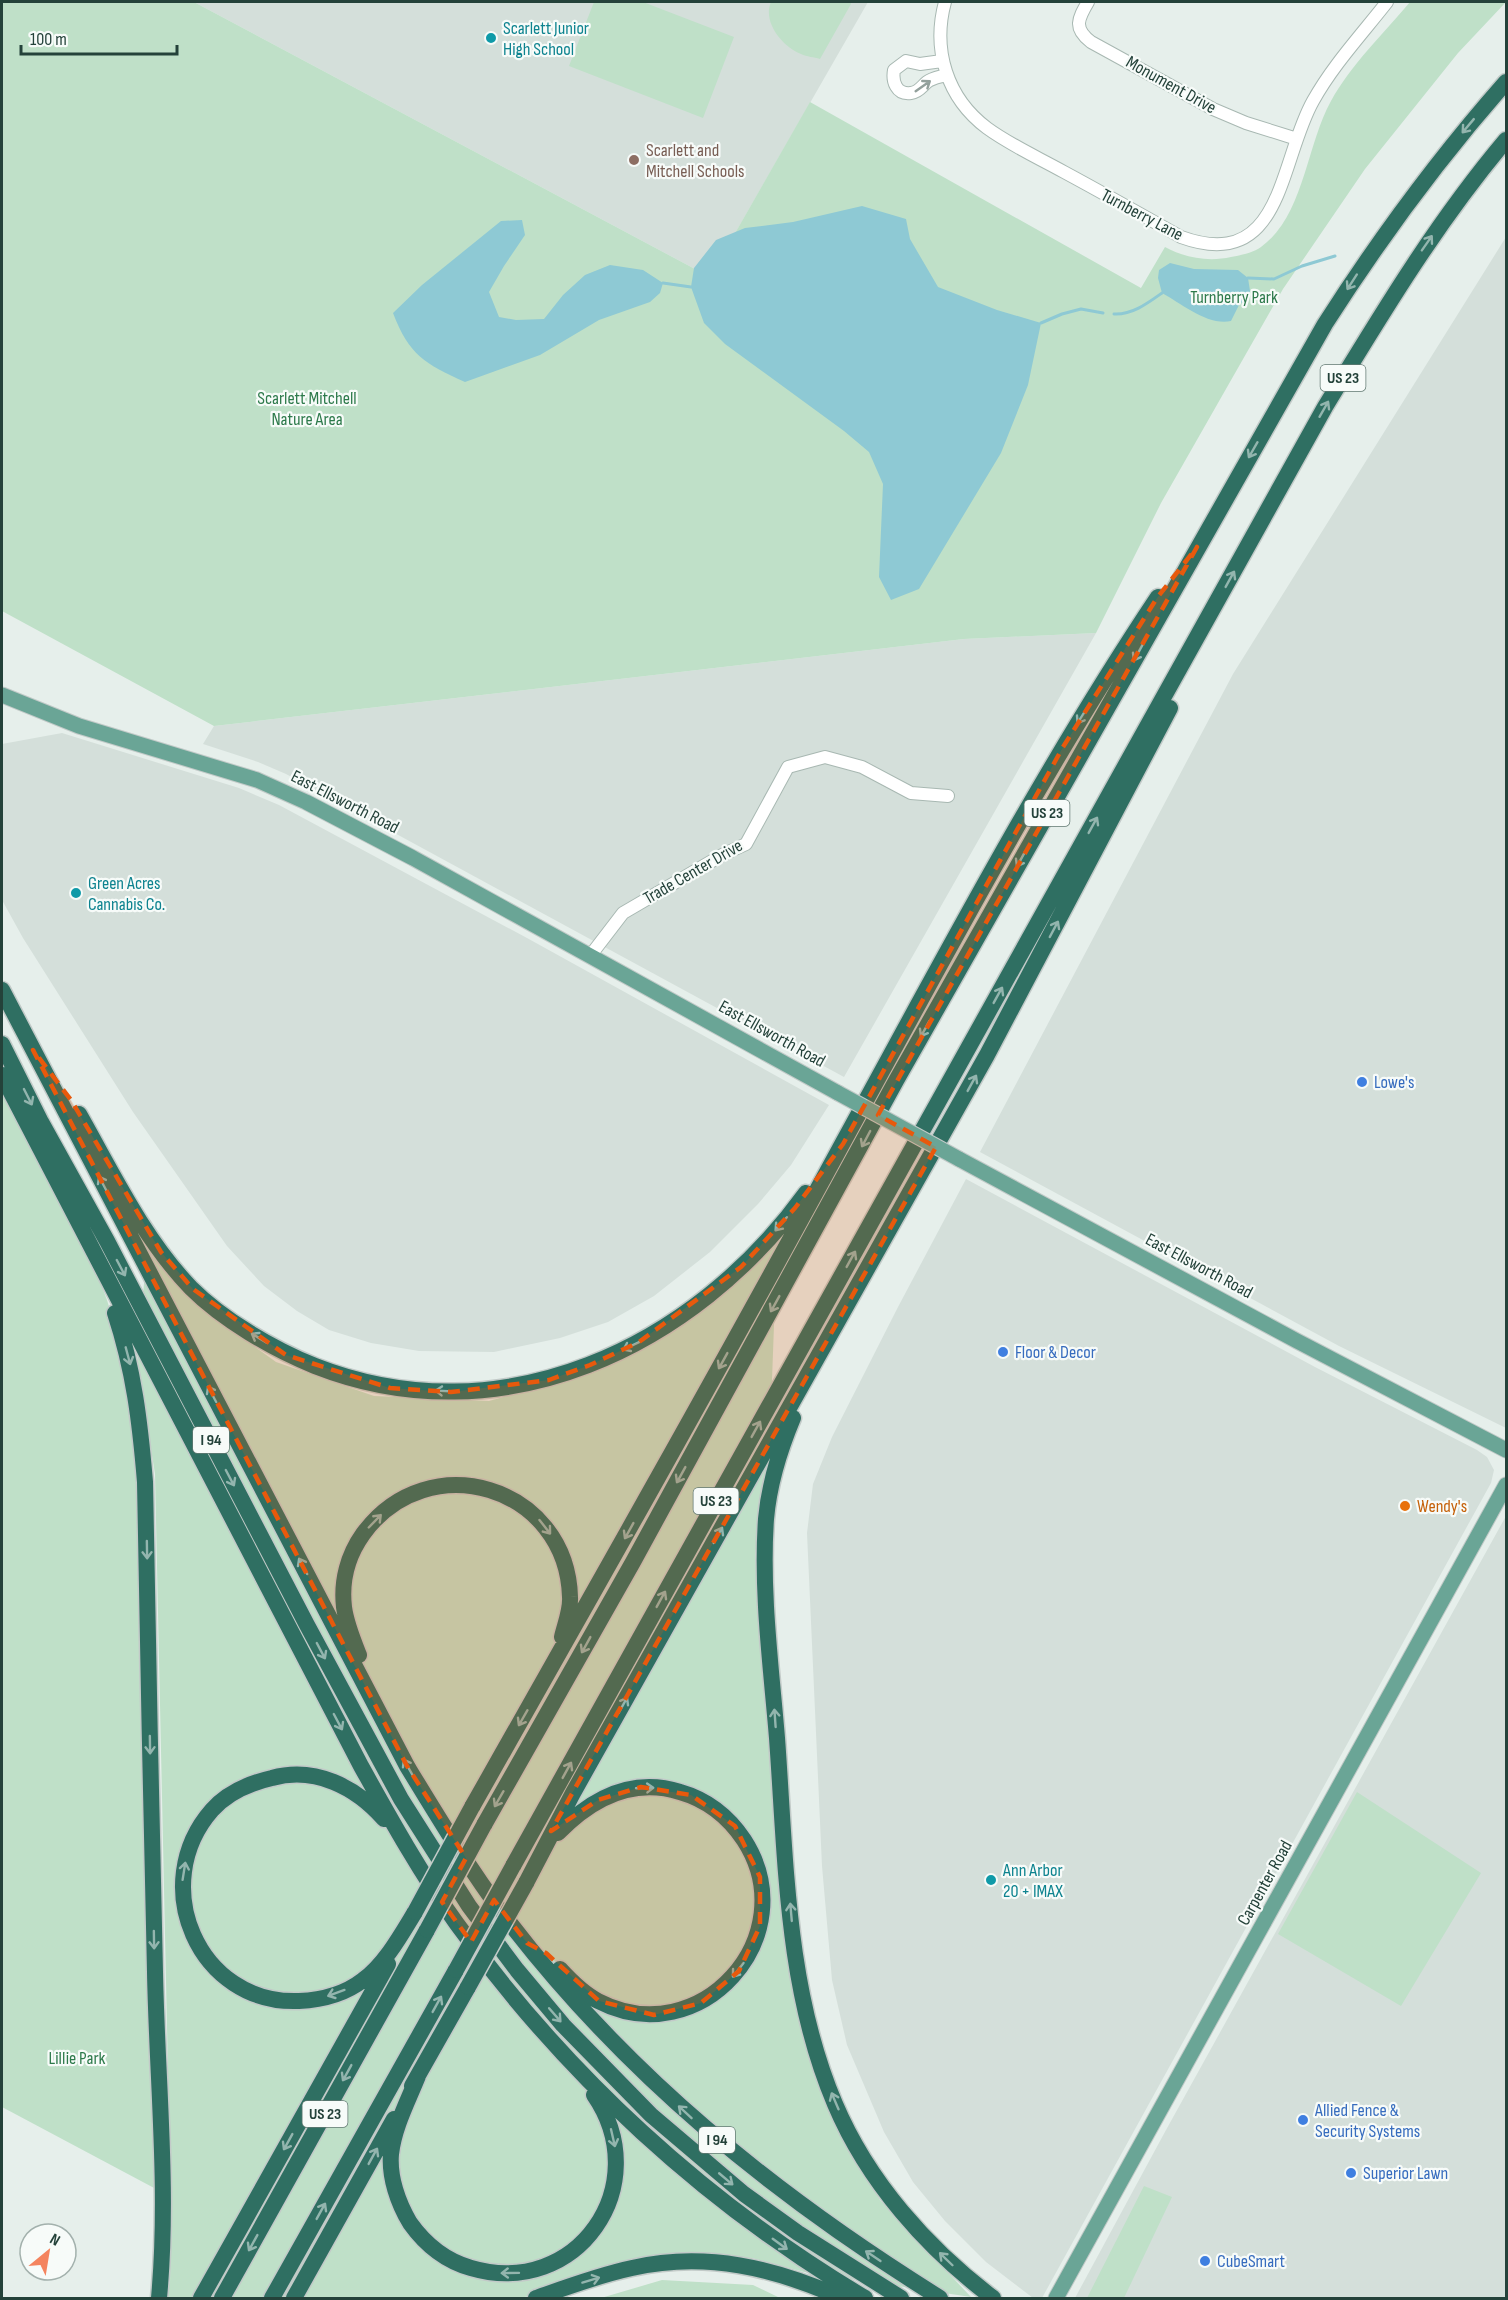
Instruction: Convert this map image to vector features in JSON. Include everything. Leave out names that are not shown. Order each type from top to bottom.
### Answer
[{"type":"highway","name":"US 23","points":[[222,2298],[633,1562],[897,1079],[1325,324],[1360,269],[1421,184],[1506,82]]},
{"type":"highway","name":"US 23","points":[[272,2298],[1325,408],[1420,253],[1450,210],[1506,140]]},
{"type":"highway","points":[[201,2298],[381,1978],[404,1931],[472,1808],[1062,747],[1157,598],[1197,547]]},
{"type":"highway","points":[[294,2298],[526,1883],[573,1793],[987,1055],[1171,707],[1201,630]]},
{"type":"highway","name":"I 94","points":[[2,990],[407,1766],[438,1817],[505,1916],[612,2041],[696,2122],[808,2211],[940,2298]]},
{"type":"highway","name":"I 94","points":[[2,1044],[307,1626],[422,1835],[469,1906],[517,1970],[563,2025],[651,2115],[744,2194],[807,2239],[900,2298]]},
{"type":"highway","points":[[33,1050],[70,1100],[131,1208],[160,1252],[193,1289],[238,1326],[286,1354],[336,1374],[390,1388],[451,1392],[510,1387],[549,1380],[590,1365],[639,1342],[697,1304],[741,1267],[795,1208],[843,1144]]},
{"type":"highway","points":[[2,1075],[361,1766],[403,1841],[457,1924],[511,1994],[576,2069],[603,2107],[615,2142],[617,2168],[614,2190],[594,2229],[579,2246],[557,2262],[533,2271],[507,2274],[483,2271],[459,2264],[437,2252],[417,2233],[397,2197],[391,2154],[398,2127],[418,2076]]},
{"type":"highway","points":[[97,1261],[131,1367],[138,1402],[145,1482],[154,1963],[163,2194],[163,2259],[159,2298]]},
{"type":"highway","points":[[814,1367],[786,1437],[774,1477],[766,1517],[765,1565],[784,1835],[800,1993],[815,2051],[836,2106],[860,2151],[893,2201],[919,2232],[950,2263],[993,2298]]},
{"type":"highway","points":[[369,1693],[344,1608],[347,1566],[358,1542],[372,1522],[393,1503],[418,1491],[449,1484],[475,1485],[500,1493],[522,1504],[542,1522],[557,1542],[568,1570],[571,1599],[566,1623],[549,1672]]},
{"type":"highway","points":[[403,1841],[375,1808],[356,1792],[336,1782],[308,1775],[280,1775],[254,1782],[235,1792],[213,1809],[190,1846],[182,1886],[190,1931],[201,1952],[218,1972],[231,1982],[264,1998],[312,2001],[350,1988],[373,1971],[404,1931]]},
{"type":"highway","points":[[527,1944],[546,1953],[589,1996],[620,2010],[654,2015],[678,2011],[701,2003],[723,1987],[739,1971],[752,1950],[760,1926],[763,1902],[760,1877],[751,1850],[726,1817],[704,1801],[691,1795],[669,1788],[641,1786],[619,1791],[598,1800],[578,1814],[543,1852]]},
{"type":"highway","points":[[576,2069],[648,2137],[725,2203],[800,2259],[865,2298]]},
{"type":"highway","points":[[536,2298],[633,2268],[678,2262],[717,2262],[761,2268],[806,2282],[842,2298]]},
{"type":"main road","name":"East Ellsworth Road","points":[[2,695],[80,726],[257,780],[306,802],[413,858],[959,1159],[1297,1341],[1506,1450]]},
{"type":"main road","name":"Carpenter Road","points":[[1056,2298],[1506,1485]]},
{"type":"street","name":"Turnberry Lane","points":[[945,2],[940,25],[942,61],[946,75],[958,97],[988,129],[1181,237],[1199,243],[1223,244],[1242,238],[1261,225],[1272,209],[1311,104],[1321,86],[1387,2]]},
{"type":"street","name":"Monument Drive","points":[[1088,2],[1079,21],[1079,28],[1083,36],[1091,42],[1213,109],[1246,123],[1297,139]]},
{"type":"street","points":[[942,61],[920,64],[906,61],[894,70],[892,80],[896,88],[912,93],[927,82],[946,75]]},
{"type":"street","name":"Trade Center Drive","points":[[590,956],[624,913],[724,854],[746,844],[788,767],[825,757],[862,767],[911,793],[948,796]]},
{"type":"highlighted area","points":[[1197,547],[878,1115],[936,1147],[551,1831],[598,1800],[641,1787],[691,1795],[735,1826],[760,1877],[760,1926],[739,1971],[701,2003],[654,2015],[599,2001],[546,1953],[527,1943],[494,1900],[471,1942],[457,1924],[442,1902],[466,1858],[407,1766],[33,1050],[71,1100],[161,1252],[193,1289],[286,1355],[390,1388],[451,1392],[549,1380],[590,1365],[639,1342],[741,1267],[795,1208],[843,1144],[1063,747],[1157,598]]},
{"type":"shaded area","name":"Scarlett and Mitchell Schools","points":[[194,2],[868,2],[710,277]]},
{"type":"shaded area","points":[[1506,237],[1506,1428],[1339,1346],[980,1152],[1233,674]]},
{"type":"shaded area","points":[[1096,633],[844,1077],[286,774],[203,744],[214,726],[964,639]]},
{"type":"shaded area","points":[[62,733],[239,788],[279,805],[527,938],[829,1105],[791,1165],[758,1204],[710,1252],[654,1296],[608,1322],[560,1338],[494,1352],[419,1351],[371,1343],[329,1330],[297,1311],[264,1286],[227,1246],[133,1112],[23,938],[2,900],[2,744]]},
{"type":"shaded area","points":[[966,1179],[1315,1367],[1477,1450],[1487,1457],[1494,1470],[1491,1483],[1042,2298],[1033,2298],[986,2262],[945,2221],[913,2182],[884,2132],[847,2045],[832,1980],[822,1866],[807,1533],[813,1484],[832,1437]]},
{"type":"shaded area","points":[[1506,1516],[1506,2298],[1075,2298],[1166,2130]]},
{"type":"green space","name":"Scarlett Mitchell Nature Area","points":[[2,2],[194,2],[710,277],[810,102],[1141,288],[1165,247],[1197,258],[1223,258],[1254,251],[1275,234],[1287,217],[1295,199],[1331,101],[1358,62],[1410,2],[1506,2],[1458,53],[1365,169],[1283,289],[1161,503],[1096,633],[964,639],[214,726],[2,611]]},
{"type":"green space","points":[[594,2],[643,2],[734,37],[703,118],[569,66]]},
{"type":"green space","points":[[771,2],[850,2],[851,4],[820,59],[794,51],[781,40],[769,18]]},
{"type":"green space","name":"Lillie Park","points":[[2,1087],[72,1219],[107,1300],[136,1429],[156,2189],[2,2107]]},
{"type":"green space","points":[[777,1243],[769,1462],[755,1555],[784,1933],[814,2075],[880,2200],[971,2297],[804,2272],[752,2258],[653,2255],[522,2298],[165,2298],[170,2282],[171,2211],[155,1474],[137,1362],[147,1250],[197,1305],[276,1362],[374,1396],[489,1401],[595,1372],[687,1321]]},
{"type":"green space","points":[[1357,1792],[1481,1873],[1401,2006],[1278,1934]]},
{"type":"green space","points":[[1144,2186],[1172,2197],[1124,2298],[1087,2298]]},
{"type":"green space","points":[[662,2280],[753,2285],[780,2298],[601,2298]]},
{"type":"water","points":[[862,206],[906,219],[910,239],[938,287],[997,310],[1041,323],[1028,385],[1001,453],[919,589],[891,600],[879,577],[883,484],[869,452],[844,431],[725,344],[704,323],[691,287],[694,268],[716,240],[745,228],[793,222]]},
{"type":"water","points":[[522,220],[525,235],[489,292],[499,317],[516,320],[544,319],[563,295],[585,275],[610,265],[643,270],[663,283],[660,293],[650,302],[599,320],[540,355],[465,382],[439,370],[412,349],[393,313],[422,285],[501,221]]},
{"type":"water","points":[[1170,263],[1194,269],[1238,270],[1248,278],[1250,291],[1245,302],[1240,303],[1231,321],[1222,322],[1204,317],[1162,293],[1158,278],[1159,270]]},
{"type":"waterway","points":[[1248,278],[1274,279],[1302,266],[1335,256]]},
{"type":"waterway","points":[[663,283],[691,287]]},
{"type":"waterway","points":[[1114,314],[1133,310],[1162,293]]},
{"type":"waterway","points":[[1041,323],[1081,309],[1103,313]]},
{"type":"place","name":"Scarlett Junior High School","points":[[491,38]]},
{"type":"place","name":"Scarlett and Mitchell Schools","points":[[634,160]]},
{"type":"place","name":"Green Acres Cannabis Co.","points":[[76,893]]},
{"type":"place","name":"Lowe's","points":[[1362,1082]]},
{"type":"place","name":"Floor & Decor","points":[[1003,1352]]},
{"type":"place","name":"Wendy's","points":[[1405,1506]]},
{"type":"place","name":"Ann Arbor 20 + IMAX","points":[[991,1880]]},
{"type":"place","name":"Allied Fence & Security Systems","points":[[1303,2120]]},
{"type":"place","name":"Superior Lawn","points":[[1351,2173]]},
{"type":"place","name":"CubeSmart","points":[[1205,2261]]},
{"type":"park label","name":"Turnberry Park","points":[[1234,297]]}]
